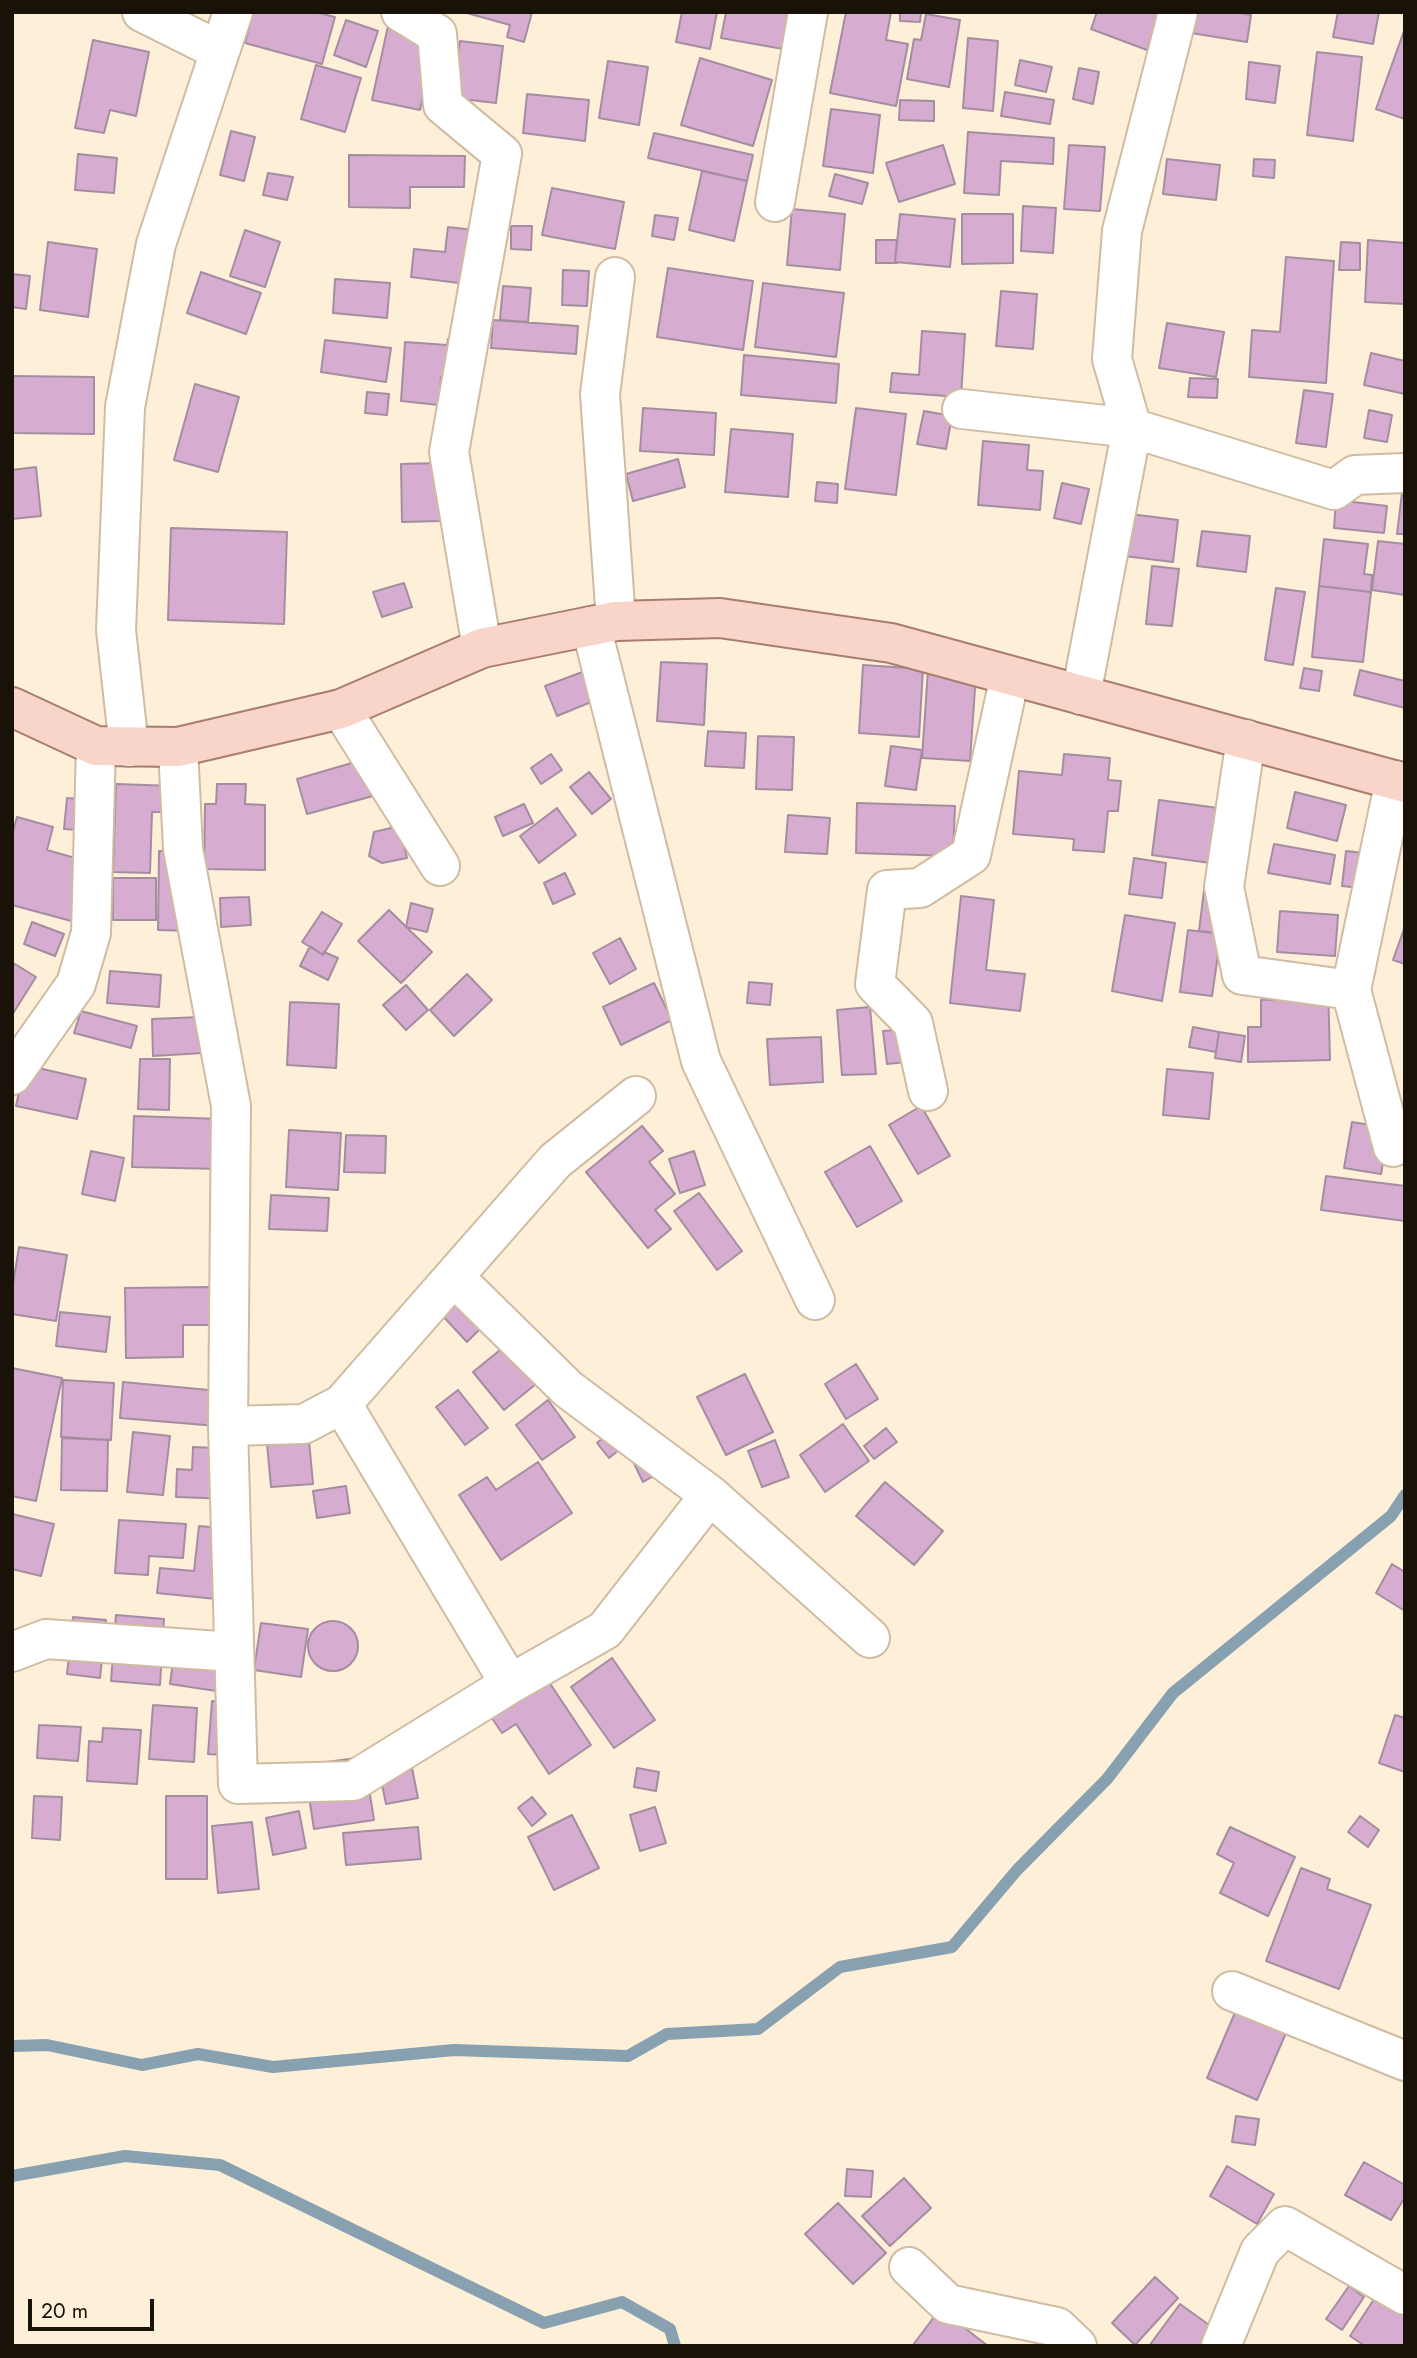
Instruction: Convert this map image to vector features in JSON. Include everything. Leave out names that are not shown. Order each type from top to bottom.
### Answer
[{"type":"main road","points":[[12,707],[112,746],[178,747],[341,709],[482,648],[603,624],[720,618],[891,643],[1400,781]]},
{"type":"street","points":[[142,12],[220,51]]},
{"type":"street","points":[[12,1075],[76,984],[90,933],[112,746],[125,407],[156,244],[233,12]]},
{"type":"street","points":[[401,12],[437,34],[443,105],[502,154],[449,453],[482,648]]},
{"type":"street","points":[[775,202],[808,12]]},
{"type":"street","points":[[1081,695],[1132,428],[1112,359],[1122,231],[1178,12]]},
{"type":"street","points":[[615,277],[600,394],[603,624],[701,1061],[815,1300]]},
{"type":"street","points":[[962,410],[1132,428],[1334,491],[1355,475],[1405,473]]},
{"type":"street","points":[[928,1091],[913,1023],[876,984],[887,890],[920,888],[971,855],[1010,676]]},
{"type":"street","points":[[341,709],[440,866]]},
{"type":"street","points":[[1245,739],[1224,887],[1242,975],[1351,990]]},
{"type":"street","points":[[178,747],[183,849],[231,1106],[228,1426],[238,1784],[353,1781],[510,1684],[605,1630],[710,1495]]},
{"type":"street","points":[[1393,1147],[1351,990],[1400,781]]},
{"type":"street","points":[[228,1426],[304,1424],[342,1404],[555,1161],[636,1096]]},
{"type":"street","points":[[454,1277],[568,1389],[710,1495],[870,1639]]},
{"type":"street","points":[[342,1404],[510,1684]]},
{"type":"street","points":[[24,1641],[234,1652]]},
{"type":"street","points":[[1232,1992],[1405,2061]]},
{"type":"street","points":[[1221,2346],[1260,2251],[1285,2226],[1405,2295]]},
{"type":"street","points":[[909,2267],[948,2304],[1057,2327],[1077,2346]]},
{"type":"building","points":[[253,12],[315,12],[335,17],[322,64],[245,43]]},
{"type":"building","points":[[391,12],[439,19],[420,110],[372,100]]},
{"type":"building","points":[[463,12],[532,12],[524,42],[507,37],[510,25]]},
{"type":"building","points":[[682,12],[717,12],[710,49],[676,42]]},
{"type":"building","points":[[726,12],[790,12],[783,49],[721,38]]},
{"type":"building","points":[[846,12],[891,12],[886,40],[908,44],[896,106],[830,93]]},
{"type":"building","points":[[900,12],[921,12],[920,22],[900,21]]},
{"type":"building","points":[[1097,12],[1160,12],[1147,50],[1091,29]]},
{"type":"building","points":[[1194,12],[1236,12],[1251,15],[1247,42],[1191,33]]},
{"type":"building","points":[[1338,12],[1379,12],[1373,44],[1333,37]]},
{"type":"building","points":[[926,14],[960,20],[949,87],[907,79],[914,39],[921,40]]},
{"type":"building","points":[[346,20],[378,31],[366,67],[334,55]]},
{"type":"building","points":[[1405,28],[1405,119],[1376,109]]},
{"type":"building","points":[[968,38],[998,41],[993,111],[963,108]]},
{"type":"building","points":[[93,40],[149,52],[136,116],[110,110],[104,133],[75,128]]},
{"type":"building","points":[[460,41],[503,46],[496,103],[453,98]]},
{"type":"building","points":[[1317,52],[1362,57],[1353,141],[1307,135]]},
{"type":"building","points":[[700,58],[772,80],[753,146],[681,125]]},
{"type":"building","points":[[1020,60],[1052,67],[1046,92],[1015,85]]},
{"type":"building","points":[[608,61],[648,67],[639,125],[599,118]]},
{"type":"building","points":[[1249,62],[1280,66],[1275,103],[1246,99]]},
{"type":"building","points":[[316,65],[361,78],[345,132],[301,119]]},
{"type":"building","points":[[1079,68],[1099,72],[1093,104],[1073,99]]},
{"type":"building","points":[[1005,92],[1054,100],[1050,124],[1001,116]]},
{"type":"building","points":[[527,94],[589,100],[585,141],[523,133]]},
{"type":"building","points":[[900,100],[934,101],[934,121],[899,120]]},
{"type":"building","points":[[831,109],[880,115],[873,173],[823,166]]},
{"type":"building","points":[[231,131],[255,137],[244,181],[220,175]]},
{"type":"building","points":[[968,132],[1054,138],[1053,164],[1001,161],[999,195],[964,193]]},
{"type":"building","points":[[654,133],[753,155],[747,181],[648,158]]},
{"type":"building","points":[[943,145],[955,184],[899,202],[886,163]]},
{"type":"building","points":[[1069,145],[1105,147],[1100,211],[1064,209]]},
{"type":"building","points":[[78,154],[117,158],[114,193],[75,190]]},
{"type":"building","points":[[349,155],[465,156],[464,187],[410,187],[410,208],[349,207]]},
{"type":"building","points":[[1167,159],[1220,165],[1216,200],[1163,194]]},
{"type":"building","points":[[1254,159],[1275,160],[1274,178],[1253,176]]},
{"type":"building","points":[[702,171],[747,181],[734,241],[689,230]]},
{"type":"building","points":[[268,173],[293,177],[287,200],[263,195]]},
{"type":"building","points":[[835,174],[868,183],[862,204],[829,196]]},
{"type":"building","points":[[552,188],[624,202],[615,249],[542,235]]},
{"type":"building","points":[[1023,206],[1056,208],[1053,253],[1021,251]]},
{"type":"building","points":[[792,209],[845,214],[840,270],[787,265]]},
{"type":"building","points":[[900,214],[955,219],[950,267],[895,262]]},
{"type":"building","points":[[962,214],[1013,214],[1013,263],[962,264]]},
{"type":"building","points":[[655,215],[678,218],[674,240],[652,236]]},
{"type":"building","points":[[511,226],[532,226],[531,250],[511,249]]},
{"type":"building","points":[[448,227],[482,231],[475,285],[411,277],[414,249],[445,252]]},
{"type":"building","points":[[245,230],[280,242],[265,287],[230,276]]},
{"type":"building","points":[[876,240],[897,240],[897,263],[876,263]]},
{"type":"building","points":[[1368,240],[1405,243],[1405,304],[1365,302]]},
{"type":"building","points":[[48,242],[97,249],[88,317],[40,310]]},
{"type":"building","points":[[1341,242],[1360,243],[1360,270],[1339,270]]},
{"type":"building","points":[[1286,257],[1334,261],[1326,383],[1249,377],[1252,330],[1280,332]]},
{"type":"building","points":[[668,268],[753,281],[743,350],[657,337]]},
{"type":"building","points":[[563,270],[589,271],[587,306],[562,305]]},
{"type":"building","points":[[201,272],[261,293],[246,334],[187,313]]},
{"type":"building","points":[[12,274],[30,276],[26,309],[12,307]]},
{"type":"building","points":[[335,279],[390,283],[387,318],[333,313]]},
{"type":"building","points":[[763,283],[844,293],[836,357],[755,347]]},
{"type":"building","points":[[503,286],[531,288],[528,322],[500,320]]},
{"type":"building","points":[[1001,291],[1037,294],[1033,349],[996,346]]},
{"type":"building","points":[[493,320],[578,326],[576,354],[491,348]]},
{"type":"building","points":[[1167,323],[1224,332],[1216,377],[1159,368]]},
{"type":"building","points":[[922,331],[965,334],[961,397],[890,392],[892,373],[919,375]]},
{"type":"building","points":[[448,339],[476,341],[474,380],[441,377],[439,405],[401,401],[405,342],[447,345]]},
{"type":"building","points":[[325,340],[391,348],[386,382],[321,372]]},
{"type":"building","points":[[1371,353],[1405,361],[1405,394],[1364,385]]},
{"type":"building","points":[[744,355],[839,364],[836,403],[741,395]]},
{"type":"building","points":[[12,376],[94,377],[94,434],[12,433]]},
{"type":"building","points":[[1190,378],[1218,379],[1217,398],[1188,397]]},
{"type":"building","points":[[195,384],[239,397],[218,472],[174,460]]},
{"type":"building","points":[[1304,390],[1333,394],[1326,447],[1296,443]]},
{"type":"building","points":[[367,392],[389,394],[387,415],[365,413]]},
{"type":"building","points":[[643,408],[716,413],[714,455],[640,451]]},
{"type":"building","points":[[856,408],[906,414],[896,495],[845,489]]},
{"type":"building","points":[[1369,410],[1392,415],[1387,442],[1364,438]]},
{"type":"building","points":[[924,411],[952,416],[946,449],[917,444]]},
{"type":"building","points":[[731,429],[793,434],[788,497],[725,492]]},
{"type":"building","points":[[983,441],[1029,445],[1027,470],[1043,471],[1040,510],[978,505]]},
{"type":"building","points":[[678,459],[685,487],[633,501],[626,474]]},
{"type":"building","points":[[441,463],[441,521],[402,522],[401,464]]},
{"type":"building","points":[[36,467],[41,516],[12,519],[12,470]]},
{"type":"building","points":[[1405,468],[1405,534],[1397,534]]},
{"type":"building","points":[[817,482],[838,484],[837,503],[815,501]]},
{"type":"building","points":[[1062,483],[1089,489],[1081,524],[1054,518]]},
{"type":"building","points":[[1336,500],[1387,506],[1384,533],[1334,528]]},
{"type":"building","points":[[1130,514],[1178,520],[1173,562],[1124,556]]},
{"type":"building","points":[[171,528],[287,532],[284,624],[168,620]]},
{"type":"building","points":[[1202,531],[1250,536],[1246,572],[1197,566]]},
{"type":"building","points":[[1324,539],[1368,544],[1364,574],[1372,575],[1371,592],[1319,586]]},
{"type":"building","points":[[1378,541],[1405,544],[1405,595],[1372,590]]},
{"type":"building","points":[[1152,566],[1179,569],[1172,626],[1146,624]]},
{"type":"building","points":[[404,583],[412,607],[382,617],[373,592]]},
{"type":"building","points":[[1319,586],[1371,592],[1363,662],[1312,657]]},
{"type":"building","points":[[1276,588],[1305,592],[1293,665],[1265,660]]},
{"type":"building","points":[[661,662],[707,664],[704,725],[657,721]]},
{"type":"building","points":[[863,665],[923,669],[919,737],[859,733]]},
{"type":"building","points":[[1304,668],[1322,671],[1319,691],[1300,688]]},
{"type":"building","points":[[928,670],[976,674],[970,761],[922,758]]},
{"type":"building","points":[[1360,670],[1405,681],[1405,708],[1354,695]]},
{"type":"building","points":[[585,671],[596,700],[557,716],[545,686]]},
{"type":"building","points":[[708,731],[746,733],[744,768],[705,766]]},
{"type":"building","points":[[758,736],[794,737],[792,790],[756,789]]},
{"type":"building","points":[[891,746],[922,750],[916,790],[885,786]]},
{"type":"building","points":[[551,754],[562,770],[541,784],[531,768]]},
{"type":"building","points":[[1064,754],[1110,758],[1108,780],[1121,781],[1118,811],[1108,811],[1104,852],[1073,850],[1074,839],[1013,834],[1019,771],[1062,775]]},
{"type":"building","points":[[362,760],[373,796],[307,814],[297,779]]},
{"type":"building","points":[[589,772],[611,799],[592,814],[570,787]]},
{"type":"building","points":[[116,784],[175,786],[174,812],[152,812],[150,873],[113,872]]},
{"type":"building","points":[[217,784],[246,784],[245,804],[265,805],[265,870],[204,869],[205,804],[216,804]]},
{"type":"building","points":[[1295,792],[1346,805],[1337,841],[1287,828]]},
{"type":"building","points":[[67,798],[93,800],[90,831],[64,829]]},
{"type":"building","points":[[1159,800],[1233,810],[1225,865],[1152,855]]},
{"type":"building","points":[[857,803],[955,806],[953,856],[856,853]]},
{"type":"building","points":[[524,804],[533,823],[503,836],[495,817]]},
{"type":"building","points":[[557,808],[576,835],[539,863],[520,836]]},
{"type":"building","points":[[788,815],[830,818],[827,854],[785,852]]},
{"type":"building","points":[[17,817],[53,827],[47,850],[93,863],[75,922],[12,905],[12,835]]},
{"type":"building","points":[[399,826],[407,858],[382,863],[369,856],[374,832]]},
{"type":"building","points":[[1274,844],[1335,855],[1330,884],[1268,873]]},
{"type":"building","points":[[159,851],[194,851],[193,931],[158,930]]},
{"type":"building","points":[[1346,851],[1364,853],[1360,888],[1342,886]]},
{"type":"building","points":[[1134,858],[1166,863],[1162,898],[1129,894]]},
{"type":"building","points":[[565,873],[575,894],[553,904],[544,883]]},
{"type":"building","points":[[113,878],[156,878],[156,920],[113,920]]},
{"type":"building","points":[[1204,890],[1224,893],[1218,933],[1199,931]]},
{"type":"building","points":[[961,896],[994,900],[986,970],[1025,974],[1020,1011],[950,1003]]},
{"type":"building","points":[[249,897],[251,925],[221,927],[220,898]]},
{"type":"building","points":[[411,903],[433,909],[427,932],[406,927]]},
{"type":"building","points":[[389,910],[432,952],[401,983],[358,941]]},
{"type":"building","points":[[1280,911],[1338,915],[1335,956],[1277,952]]},
{"type":"building","points":[[322,912],[342,924],[323,955],[302,942]]},
{"type":"building","points":[[1125,915],[1175,923],[1162,1001],[1112,991]]},
{"type":"building","points":[[32,922],[64,934],[55,956],[24,944]]},
{"type":"building","points":[[1405,926],[1405,964],[1393,960]]},
{"type":"building","points":[[1188,930],[1221,934],[1212,996],[1180,992]]},
{"type":"building","points":[[620,938],[636,969],[610,984],[593,953]]},
{"type":"building","points":[[310,946],[323,955],[324,952],[338,958],[328,980],[300,966]]},
{"type":"building","points":[[15,964],[36,977],[12,1015],[12,968]]},
{"type":"building","points":[[110,971],[161,975],[159,1007],[107,1003]]},
{"type":"building","points":[[467,974],[492,1000],[454,1036],[430,1010]]},
{"type":"building","points":[[749,982],[772,984],[770,1005],[747,1003]]},
{"type":"building","points":[[654,983],[672,1020],[621,1045],[603,1007]]},
{"type":"building","points":[[406,985],[428,1010],[406,1030],[383,1005]]},
{"type":"building","points":[[1328,985],[1330,1060],[1248,1062],[1248,1027],[1261,1027],[1261,1000],[1296,999]]},
{"type":"building","points":[[290,1002],[339,1004],[336,1068],[287,1065]]},
{"type":"building","points":[[870,1007],[876,1074],[842,1075],[837,1010]]},
{"type":"building","points":[[81,1011],[137,1026],[131,1048],[74,1033]]},
{"type":"building","points":[[201,1017],[203,1053],[153,1056],[152,1019]]},
{"type":"building","points":[[1193,1027],[1219,1032],[1216,1052],[1189,1047]]},
{"type":"building","points":[[924,1028],[926,1060],[887,1064],[883,1031]]},
{"type":"building","points":[[1219,1032],[1245,1036],[1241,1062],[1215,1058]]},
{"type":"building","points":[[821,1037],[823,1082],[770,1085],[767,1039]]},
{"type":"building","points":[[140,1059],[170,1059],[169,1110],[138,1109]]},
{"type":"building","points":[[25,1065],[86,1079],[77,1119],[16,1106]]},
{"type":"building","points":[[1167,1069],[1213,1073],[1209,1119],[1163,1115]]},
{"type":"building","points":[[921,1106],[950,1156],[918,1174],[889,1125]]},
{"type":"building","points":[[134,1116],[221,1119],[220,1169],[132,1167]]},
{"type":"building","points":[[1352,1122],[1389,1128],[1381,1174],[1344,1168]]},
{"type":"building","points":[[642,1126],[663,1151],[649,1162],[675,1194],[655,1210],[671,1229],[648,1248],[586,1172]]},
{"type":"building","points":[[289,1130],[341,1133],[338,1190],[286,1187]]},
{"type":"building","points":[[346,1135],[386,1136],[385,1173],[344,1172]]},
{"type":"building","points":[[870,1146],[902,1201],[857,1227],[825,1172]]},
{"type":"building","points":[[91,1151],[124,1158],[115,1201],[82,1194]]},
{"type":"building","points":[[694,1151],[705,1185],[680,1193],[669,1159]]},
{"type":"building","points":[[1326,1176],[1405,1186],[1405,1221],[1321,1210]]},
{"type":"building","points":[[699,1193],[742,1251],[717,1270],[674,1211]]},
{"type":"building","points":[[271,1195],[329,1198],[327,1231],[269,1229]]},
{"type":"building","points":[[19,1247],[67,1255],[56,1321],[12,1314],[12,1290]]},
{"type":"building","points":[[212,1287],[212,1325],[183,1325],[183,1357],[126,1358],[125,1288]]},
{"type":"building","points":[[466,1289],[492,1317],[467,1342],[440,1313]]},
{"type":"building","points":[[60,1312],[110,1317],[106,1352],[56,1346]]},
{"type":"building","points":[[521,1333],[552,1371],[504,1410],[473,1372]]},
{"type":"building","points":[[856,1364],[878,1399],[846,1419],[825,1384]]},
{"type":"building","points":[[12,1368],[62,1378],[36,1501],[12,1496]]},
{"type":"building","points":[[745,1374],[773,1432],[726,1455],[697,1397]]},
{"type":"building","points":[[63,1380],[114,1383],[111,1440],[61,1437]]},
{"type":"building","points":[[123,1382],[220,1391],[217,1426],[120,1418]]},
{"type":"building","points":[[458,1390],[488,1428],[465,1445],[436,1407]]},
{"type":"building","points":[[548,1400],[575,1437],[542,1460],[516,1425]]},
{"type":"building","points":[[843,1424],[869,1461],[825,1492],[800,1455]]},
{"type":"building","points":[[618,1425],[631,1440],[609,1458],[597,1443]]},
{"type":"building","points":[[886,1428],[897,1442],[874,1459],[864,1446]]},
{"type":"building","points":[[308,1429],[313,1484],[271,1487],[266,1433]]},
{"type":"building","points":[[133,1432],[170,1436],[163,1495],[127,1492]]},
{"type":"building","points":[[62,1438],[108,1440],[107,1491],[61,1490]]},
{"type":"building","points":[[775,1440],[789,1477],[762,1487],[748,1451]]},
{"type":"building","points":[[193,1447],[234,1449],[232,1499],[176,1497],[177,1469],[192,1470]]},
{"type":"building","points":[[629,1453],[664,1470],[643,1482]]},
{"type":"building","points":[[538,1462],[572,1513],[501,1560],[459,1495],[487,1477],[496,1490]]},
{"type":"building","points":[[885,1482],[943,1531],[914,1565],[856,1516]]},
{"type":"building","points":[[346,1486],[350,1513],[317,1518],[313,1491]]},
{"type":"building","points":[[12,1514],[54,1524],[41,1576],[12,1569]]},
{"type":"building","points":[[119,1520],[186,1524],[183,1558],[149,1556],[148,1575],[115,1573]]},
{"type":"building","points":[[199,1526],[233,1529],[226,1600],[157,1593],[160,1568],[194,1571]]},
{"type":"building","points":[[1392,1564],[1405,1572],[1405,1611],[1376,1593]]},
{"type":"building","points":[[116,1615],[164,1619],[160,1685],[111,1681]]},
{"type":"building","points":[[73,1617],[106,1620],[100,1678],[67,1674]]},
{"type":"building","points":[[333,1621],[350,1629],[358,1646],[350,1663],[333,1671],[316,1663],[308,1646],[316,1629]]},
{"type":"building","points":[[261,1623],[308,1629],[301,1677],[254,1670]]},
{"type":"building","points":[[177,1633],[230,1641],[223,1692],[170,1684]]},
{"type":"building","points":[[612,1658],[655,1720],[614,1748],[571,1687]]},
{"type":"building","points":[[539,1667],[591,1745],[549,1774],[516,1724],[502,1733],[483,1705]]},
{"type":"building","points":[[212,1701],[240,1703],[237,1756],[208,1754]]},
{"type":"building","points":[[153,1705],[197,1708],[194,1762],[149,1759]]},
{"type":"building","points":[[1395,1715],[1405,1718],[1405,1772],[1379,1763]]},
{"type":"building","points":[[39,1725],[81,1727],[78,1761],[37,1758]]},
{"type":"building","points":[[103,1728],[141,1730],[137,1784],[87,1781],[89,1741],[102,1742]]},
{"type":"building","points":[[408,1748],[418,1798],[386,1804],[376,1754]]},
{"type":"building","points":[[364,1757],[374,1820],[314,1829],[304,1765]]},
{"type":"building","points":[[637,1768],[659,1772],[656,1791],[634,1787]]},
{"type":"building","points":[[34,1796],[62,1797],[60,1840],[32,1838]]},
{"type":"building","points":[[166,1796],[207,1796],[207,1879],[166,1879]]},
{"type":"building","points":[[532,1797],[546,1814],[532,1826],[518,1808]]},
{"type":"building","points":[[655,1807],[666,1843],[640,1851],[630,1815]]},
{"type":"building","points":[[299,1811],[306,1848],[273,1855],[266,1818]]},
{"type":"building","points":[[572,1815],[599,1868],[554,1890],[528,1837]]},
{"type":"building","points":[[1360,1816],[1379,1830],[1368,1847],[1348,1832]]},
{"type":"building","points":[[252,1822],[259,1889],[218,1893],[212,1826]]},
{"type":"building","points":[[418,1827],[421,1859],[346,1865],[343,1833]]},
{"type":"building","points":[[1230,1827],[1295,1857],[1268,1916],[1220,1893],[1234,1863],[1217,1854]]},
{"type":"building","points":[[1301,1868],[1330,1879],[1327,1889],[1371,1905],[1339,1989],[1266,1961]]},
{"type":"building","points":[[1249,1980],[1289,2026],[1257,2100],[1207,2078]]},
{"type":"building","points":[[1236,2116],[1259,2119],[1255,2145],[1232,2142]]},
{"type":"building","points":[[1364,2162],[1405,2185],[1405,2197],[1391,2220],[1345,2195]]},
{"type":"building","points":[[1227,2166],[1274,2194],[1257,2224],[1210,2196]]},
{"type":"building","points":[[847,2169],[873,2171],[871,2197],[845,2196]]},
{"type":"building","points":[[904,2178],[931,2208],[890,2246],[862,2216]]},
{"type":"building","points":[[838,2203],[886,2253],[853,2284],[805,2234]]},
{"type":"building","points":[[1155,2277],[1178,2298],[1135,2345],[1112,2323]]},
{"type":"building","points":[[1349,2286],[1364,2297],[1342,2330],[1326,2319]]},
{"type":"building","points":[[1380,2290],[1405,2306],[1405,2346],[1365,2346],[1350,2336]]},
{"type":"building","points":[[1180,2304],[1223,2335],[1215,2346],[1149,2346]]},
{"type":"building","points":[[940,2309],[988,2346],[913,2345]]},
{"type":"waterway","points":[[12,2046],[47,2045],[142,2065],[198,2054],[273,2067],[454,2050],[628,2056],[667,2034],[758,2029],[840,1967],[952,1947],[1017,1870],[1107,1779],[1173,1693],[1391,1516],[1405,1495]]},
{"type":"waterway","points":[[12,2176],[125,2156],[220,2165],[544,2323],[622,2302],[670,2329],[675,2346]]}]
